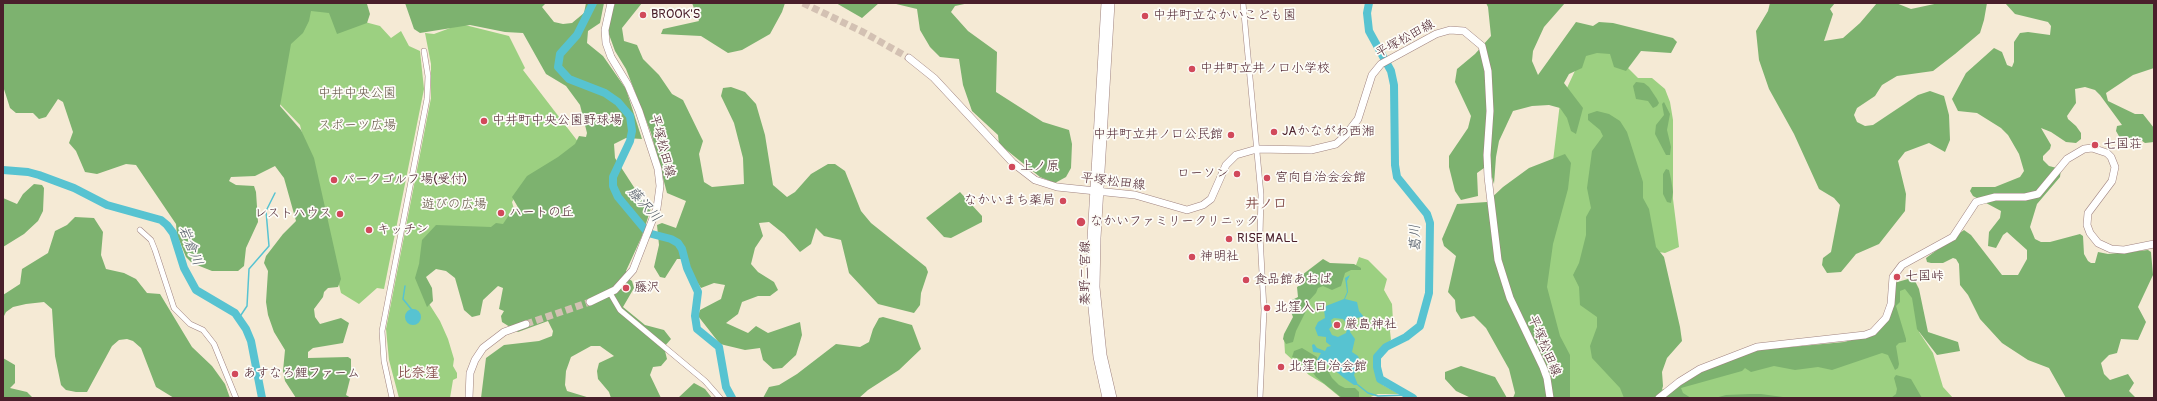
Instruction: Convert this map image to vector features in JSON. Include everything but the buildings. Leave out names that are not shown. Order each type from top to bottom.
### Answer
[{"type":"main road","name":"平塚松田線","points":[[590,302],[610,293],[633,270],[660,200],[658,170],[634,97],[611,57],[606,43],[605,30],[611,3]]},
{"type":"main road","name":"秦野二宮線","points":[[1105,3],[1097,192],[1097,294],[1103,355],[1113,398]]},
{"type":"main road","name":"秦野二宮線","points":[[1106,398],[1097,357],[1090,288],[1111,3]]},
{"type":"main road","name":"平塚松田線","points":[[909,58],[934,78],[1002,152],[1026,174],[1045,184],[1097,192],[1136,195],[1179,209],[1194,209],[1203,205],[1214,195],[1222,171],[1231,159],[1240,154],[1257,149],[1304,151],[1336,144],[1345,136],[1358,119],[1372,75],[1381,64],[1436,34],[1450,30],[1464,31],[1477,41],[1485,51],[1488,70],[1490,110],[1487,155],[1488,177],[1498,260],[1510,298],[1545,372],[1550,398]]},
{"type":"main road","points":[[1659,398],[1679,382],[1700,369],[1757,347],[1866,335],[1873,332],[1886,318],[1891,304],[1893,277],[1902,265],[1953,237],[1976,202],[1995,197],[2025,197],[2038,194],[2067,159],[2084,148],[2107,153],[2111,157],[2115,167],[2112,181],[2088,213],[2087,225],[2090,233],[2098,243],[2117,250],[2154,244]]},
{"type":"main road","points":[[470,398],[470,373],[475,360],[483,348],[504,332],[526,324]]},
{"type":"street","points":[[1243,3],[1261,195],[1260,236],[1264,310],[1260,398]]},
{"type":"street","points":[[392,398],[384,361],[382,331],[426,99],[428,76],[424,51]]},
{"type":"street","points":[[140,230],[151,240],[174,308],[190,324],[203,330],[214,344],[236,398]]},
{"type":"street","points":[[610,293],[620,310],[705,382],[720,398]]},
{"type":"green space","points":[[3,3],[367,4],[370,14],[367,23],[337,34],[329,13],[311,11],[309,21],[303,33],[291,44],[280,106],[301,130],[314,158],[341,279],[338,287],[328,288],[324,292],[323,297],[314,309],[315,317],[320,324],[341,318],[349,323],[343,343],[313,348],[308,352],[308,358],[348,357],[351,359],[351,375],[346,395],[351,398],[296,398],[285,381],[283,371],[285,350],[274,332],[268,315],[266,302],[268,271],[264,263],[266,256],[283,234],[296,221],[284,178],[275,166],[255,176],[231,177],[229,181],[236,185],[254,186],[256,192],[258,222],[246,248],[244,266],[238,271],[212,271],[192,263],[186,257],[177,235],[176,224],[136,165],[126,164],[97,174],[85,172],[76,151],[69,143],[73,132],[63,102],[58,99],[46,117],[39,119],[33,113],[16,113],[10,108],[3,86]]},
{"type":"green space","points":[[405,3],[546,3],[542,7],[554,22],[563,24],[572,23],[584,13],[586,3],[604,3],[600,23],[588,31],[587,43],[603,56],[626,89],[642,139],[626,138],[614,144],[615,158],[641,198],[651,208],[642,236],[626,271],[626,277],[632,281],[634,288],[623,307],[645,325],[664,330],[671,339],[664,347],[667,359],[661,366],[653,367],[650,375],[661,398],[611,398],[609,392],[598,379],[597,371],[599,363],[614,356],[600,346],[591,346],[571,357],[566,371],[565,385],[567,391],[590,398],[481,398],[486,358],[504,345],[539,341],[552,336],[553,331],[548,321],[518,332],[502,322],[501,316],[504,311],[499,309],[503,288],[498,286],[483,300],[480,315],[472,317],[464,310],[455,278],[446,271],[436,269],[426,277],[432,288],[433,301],[427,307],[415,278],[419,264],[422,240],[436,225],[491,227],[496,223],[503,224],[509,215],[519,209],[512,197],[527,176],[558,157],[575,144],[579,136],[586,137],[587,133],[580,105],[566,86],[546,74],[523,33],[505,32],[470,25],[420,33],[414,29]]},
{"type":"green space","points":[[615,3],[642,3],[622,28],[624,41],[637,45],[643,59],[659,75],[672,94],[683,100],[703,141],[699,154],[704,182],[712,187],[744,184],[743,158],[734,123],[721,96],[723,88],[731,87],[745,92],[756,104],[765,135],[773,185],[787,197],[795,192],[811,174],[828,164],[835,164],[845,171],[861,211],[871,223],[926,267],[928,272],[921,293],[920,305],[914,313],[878,304],[849,273],[841,240],[824,236],[816,228],[811,244],[800,252],[784,234],[769,222],[759,223],[763,236],[755,248],[751,264],[758,272],[774,282],[778,290],[770,296],[758,296],[742,302],[738,314],[726,323],[748,333],[756,326],[768,333],[800,322],[802,335],[796,355],[782,368],[773,369],[763,360],[760,348],[745,350],[720,344],[698,316],[700,310],[721,299],[725,285],[714,283],[701,288],[682,259],[677,259],[665,278],[660,277],[654,267],[659,245],[657,225],[662,223],[676,228],[686,201],[667,193],[651,133],[626,69],[615,51],[607,29]]},
{"type":"green space","points":[[692,3],[785,3],[782,12],[770,34],[742,50],[728,53],[701,36],[661,34],[663,29],[699,21]]},
{"type":"green space","points":[[836,3],[879,3],[862,18]]},
{"type":"green space","points":[[892,3],[969,3],[955,6],[951,12],[968,31],[997,52],[996,92],[1043,122],[1069,130],[1072,144],[1071,168],[1066,177],[1055,183],[1040,177],[999,144],[998,135],[972,111],[963,85],[959,59],[940,57],[930,47],[920,30],[917,9]]},
{"type":"green space","points":[[1486,3],[1565,3],[1544,27],[1533,51],[1532,61],[1538,75],[1576,22],[1593,26],[1599,22],[1613,23],[1673,38],[1677,42],[1671,53],[1641,51],[1626,71],[1614,67],[1610,54],[1597,53],[1586,56],[1582,68],[1569,74],[1564,83],[1583,108],[1576,134],[1571,131],[1567,118],[1560,108],[1549,105],[1532,106],[1513,111],[1499,141],[1494,184],[1491,174],[1484,168],[1477,173],[1478,196],[1461,200],[1455,191],[1449,167],[1449,156],[1468,128],[1471,116],[1455,82],[1457,69],[1475,54],[1491,36],[1488,7]]},
{"type":"green space","points":[[1770,3],[1835,3],[1830,9],[1833,14],[1824,41],[1843,38],[1860,23],[1877,3],[1896,3],[1911,9],[1939,3],[1987,3],[1980,33],[1955,54],[1933,71],[1897,76],[1882,85],[1875,96],[1857,108],[1854,115],[1857,122],[1865,126],[1873,125],[1918,95],[1930,91],[1944,96],[1949,115],[1950,140],[1945,152],[1929,143],[1905,152],[1898,161],[1906,194],[1905,211],[1879,244],[1856,254],[1841,272],[1827,273],[1822,265],[1823,258],[1831,252],[1840,205],[1834,198],[1819,189],[1794,134],[1769,89],[1759,60],[1756,31],[1768,11]]},
{"type":"green space","points":[[2005,3],[2154,3],[2154,68],[2133,75],[2106,93],[2108,101],[2135,114],[2143,114],[2154,128],[2154,142],[2145,143],[2138,138],[2120,138],[2116,131],[2117,126],[2122,125],[2100,95],[2095,90],[2085,87],[2075,89],[2076,103],[2067,116],[2081,133],[2081,139],[2076,143],[2066,142],[2051,132],[2041,128],[2051,145],[2050,149],[2043,156],[2043,160],[2049,166],[2061,169],[2060,177],[2037,204],[2030,227],[2035,239],[2041,242],[2050,242],[2080,234],[2083,236],[2084,254],[2091,263],[2095,263],[2098,252],[2108,254],[2148,250],[2151,252],[2153,275],[2138,307],[2146,322],[2138,340],[2121,339],[2117,353],[2109,355],[2101,363],[2104,374],[2110,380],[2128,374],[2134,383],[2129,391],[2136,398],[2066,398],[2049,368],[2028,360],[2002,343],[1980,319],[1968,295],[1960,285],[1959,264],[1956,259],[1953,258],[1943,263],[1927,262],[1926,258],[1964,230],[1971,235],[2002,275],[2018,275],[2027,259],[2027,250],[2007,232],[2003,235],[1996,248],[1988,246],[1989,232],[2000,218],[2001,211],[1973,196],[1970,191],[1972,187],[1995,187],[2020,177],[2024,171],[2019,154],[2008,135],[2001,128],[1977,113],[1958,111],[1952,99],[1966,73],[1994,48],[2002,52],[2007,65],[2012,67],[2014,62],[2014,42],[2020,33],[2028,32],[2050,35],[2051,26],[2048,22],[2015,14]]},
{"type":"green space","name":"中井中央公園","points":[[305,6],[380,26],[391,38],[401,31],[409,46],[420,51],[424,89],[384,289],[377,288],[359,304],[341,293],[300,125],[274,98],[281,43]]},
{"type":"green space","name":"中井中央公園","points":[[461,24],[509,36],[525,68],[523,70],[579,143],[519,191],[512,202],[516,216],[512,224],[429,247],[419,264],[420,283],[426,299],[440,321],[448,339],[454,359],[453,366],[457,373],[457,378],[453,380],[450,398],[399,398],[389,360],[386,329],[431,98],[431,64],[425,33],[434,34]]},
{"type":"green space","points":[[1606,46],[1638,78],[1652,78],[1665,89],[1670,102],[1673,120],[1673,199],[1679,247],[1665,253],[1646,250],[1656,390],[1674,388],[1712,373],[1888,344],[1899,287],[1911,281],[1918,297],[1919,332],[1933,353],[1943,387],[1953,398],[1562,398],[1541,261],[1560,103],[1586,47]]},
{"type":"green space","points":[[1636,82],[1644,83],[1649,87],[1659,103],[1657,106],[1653,108],[1648,101],[1636,99],[1633,86]]},
{"type":"green space","points":[[1664,102],[1670,114],[1667,130],[1671,147],[1670,155],[1666,155],[1655,134],[1656,125],[1664,115],[1662,104]]},
{"type":"green space","points":[[1597,111],[1609,114],[1620,121],[1627,132],[1643,182],[1643,198],[1649,209],[1656,247],[1664,257],[1680,327],[1682,341],[1667,358],[1662,372],[1663,386],[1661,393],[1655,398],[1624,398],[1620,388],[1592,358],[1590,346],[1597,327],[1597,317],[1580,305],[1579,287],[1573,275],[1579,263],[1586,235],[1586,217],[1591,208],[1587,188],[1592,151],[1603,136],[1600,130],[1588,120],[1588,114]]},
{"type":"green space","points":[[1565,154],[1571,163],[1568,189],[1553,244],[1547,287],[1560,336],[1570,355],[1570,398],[1513,398],[1515,393],[1509,369],[1486,328],[1474,316],[1461,319],[1456,311],[1455,300],[1448,292],[1456,256],[1444,246],[1442,239],[1457,204],[1487,202],[1503,187],[1529,168]]},
{"type":"green space","points":[[1666,169],[1669,170],[1673,192],[1671,203],[1667,202],[1663,194],[1663,174]]},
{"type":"green space","points":[[34,184],[42,185],[44,188],[43,211],[38,221],[24,234],[3,247],[3,198],[17,204],[23,194]]},
{"type":"green space","points":[[960,192],[982,216],[982,222],[951,238],[944,237],[926,218]]},
{"type":"green space","points":[[75,217],[94,218],[103,232],[101,255],[106,269],[124,273],[136,279],[147,293],[160,294],[192,347],[212,366],[225,384],[230,398],[174,398],[156,387],[141,348],[133,341],[127,339],[119,340],[112,346],[87,392],[66,390],[61,385],[55,356],[52,309],[44,302],[26,304],[13,307],[6,312],[3,318],[3,295],[20,284],[22,269],[48,253],[55,231],[67,225]]},
{"type":"green space","points":[[1359,257],[1368,260],[1387,279],[1384,290],[1392,304],[1393,321],[1390,331],[1391,340],[1378,351],[1375,358],[1374,370],[1383,385],[1399,394],[1378,394],[1368,398],[1341,398],[1324,384],[1309,375],[1285,353],[1284,337],[1291,327],[1301,297],[1356,265]]},
{"type":"green space","points":[[1323,259],[1330,263],[1354,264],[1361,268],[1361,270],[1351,270],[1345,273],[1341,286],[1332,290],[1323,286],[1318,288],[1316,293],[1306,304],[1307,309],[1296,331],[1293,342],[1286,344],[1283,339],[1284,334],[1293,317],[1289,307],[1292,300],[1298,297],[1297,287],[1305,282],[1302,275]]},
{"type":"green space","points":[[1908,279],[1915,281],[1919,289],[1928,332],[1958,342],[1960,351],[1937,355],[1917,329],[1912,298],[1905,289],[1900,291],[1900,302],[1896,306],[1906,342],[1899,343],[1896,346],[1899,364],[1898,368],[1895,370],[1888,355],[1882,353],[1832,370],[1818,367],[1795,370],[1774,366],[1751,372],[1745,368],[1742,371],[1681,388],[1683,393],[1691,398],[1660,398],[1677,385],[1715,363],[1759,350],[1844,342],[1874,334],[1890,317],[1894,283]]},
{"type":"green space","points":[[883,317],[912,325],[921,349],[899,370],[868,390],[859,398],[763,398],[769,387],[779,385],[797,374],[836,344],[860,347],[869,342],[873,329],[879,318]]},
{"type":"green space","points":[[1302,348],[1317,357],[1317,364],[1326,367],[1332,378],[1339,385],[1345,388],[1355,388],[1359,392],[1359,398],[1342,398],[1316,377],[1309,367],[1303,365],[1300,359],[1292,357],[1294,351]]},
{"type":"green space","points":[[3,358],[15,365],[15,383],[10,388],[27,392],[33,398],[3,398]]},
{"type":"green space","points":[[1461,366],[1495,377],[1507,398],[1471,398],[1456,391],[1445,379],[1445,372]]},
{"type":"green space","points":[[1896,375],[1911,379],[1922,398],[1891,398],[1896,394],[1897,389],[1894,378]]},
{"type":"green space","points":[[694,383],[705,389],[712,398],[678,398]]},
{"type":"green space","points":[[1750,394],[1790,398],[1715,398],[1726,395]]},
{"type":"water","points":[[1350,275],[1347,281],[1348,292],[1345,299],[1357,302],[1359,311],[1364,317],[1355,318],[1350,332],[1355,339],[1352,352],[1358,356],[1360,361],[1354,375],[1358,385],[1354,385],[1326,363],[1318,362],[1317,360],[1321,353],[1313,352],[1312,345],[1314,344],[1317,348],[1325,351],[1327,347],[1331,346],[1326,342],[1326,337],[1318,336],[1315,328],[1318,322],[1325,318],[1324,309],[1326,306],[1344,299],[1347,292],[1345,278]],"holes":[[[1334,318],[1343,319],[1348,325],[1346,333],[1338,337],[1332,335],[1329,329],[1332,326],[1331,320]]]},
{"type":"water","points":[[413,309],[420,314],[421,317],[416,324],[413,325],[406,320],[405,317],[410,310]]},
{"type":"waterway","name":"藤沢川","points":[[593,3],[577,35],[560,54],[558,67],[569,79],[605,93],[618,102],[630,116],[632,131],[630,141],[613,177],[613,186],[618,197],[648,233],[671,239],[678,243],[682,249],[687,268],[698,292],[695,316],[697,329],[719,347],[726,387],[732,398]]},
{"type":"waterway","name":"葛川","points":[[1369,3],[1367,13],[1369,31],[1391,71],[1394,85],[1395,165],[1397,177],[1427,214],[1430,223],[1429,293],[1420,326],[1406,337],[1386,347],[1377,357],[1377,367],[1380,379],[1413,398]]},
{"type":"waterway","name":"岩倉川","points":[[3,170],[28,172],[39,175],[74,188],[107,205],[161,220],[167,225],[173,233],[184,268],[196,290],[235,313],[246,329],[251,341],[262,398]]},
{"type":"waterway","points":[[239,318],[247,306],[249,269],[269,246],[266,211],[275,193]]},
{"type":"waterway","points":[[405,286],[403,299],[412,310]]},
{"type":"waterway","points":[[1358,385],[1368,393],[1378,396],[1406,395]]},
{"type":"tunnel","points":[[803,3],[863,32],[909,58]]},
{"type":"tunnel","points":[[526,324],[590,302]]},
{"type":"place","name":"BROOK'S","points":[[643,15]]},
{"type":"place","name":"中井町立なかいこども園","points":[[1145,16]]},
{"type":"place","name":"中井町立井ノ口小学校","points":[[1192,69]]},
{"type":"place","name":"中井町中央公園野球場","points":[[484,121]]},
{"type":"place","name":"JAかながわ西湘","points":[[1274,132]]},
{"type":"place","name":"中井町立井ノ口公民館","points":[[1231,135]]},
{"type":"place","name":"七国荘","points":[[2095,145]]},
{"type":"place","name":"上ノ原","points":[[1012,167]]},
{"type":"place","name":"ローソン","points":[[1237,174]]},
{"type":"place","name":"宮向自治会会館","points":[[1267,178]]},
{"type":"place","name":"パークゴルフ場(受付)","points":[[334,180]]},
{"type":"place","name":"なかいまち薬局","points":[[1063,201]]},
{"type":"place","name":"ハートの丘","points":[[501,213]]},
{"type":"place","name":"レストハウス","points":[[340,214]]},
{"type":"place","name":"なかいファミリークリニック","points":[[1081,222]]},
{"type":"place","name":"キッチン","points":[[369,230]]},
{"type":"place","name":"RISE MALL","points":[[1229,239]]},
{"type":"place","name":"神明社","points":[[1192,257]]},
{"type":"place","name":"七国峠","points":[[1897,277]]},
{"type":"place","name":"食品館あおば","points":[[1246,280]]},
{"type":"place","name":"藤沢","points":[[626,288]]},
{"type":"place","name":"北窪入口","points":[[1267,308]]},
{"type":"place","name":"厳島神社","points":[[1337,325]]},
{"type":"place","name":"北窪自治会館","points":[[1281,367]]},
{"type":"place","name":"あすなろ鯉ファーム","points":[[235,374]]},
{"type":"district","name":"井ノ口","points":[[1266,204]]},
{"type":"district","name":"比奈窪","points":[[418,373]]},
{"type":"park label","name":"スポーツ広場","points":[[357,126]]},
{"type":"park label","name":"遊びの広場","points":[[454,205]]}]
